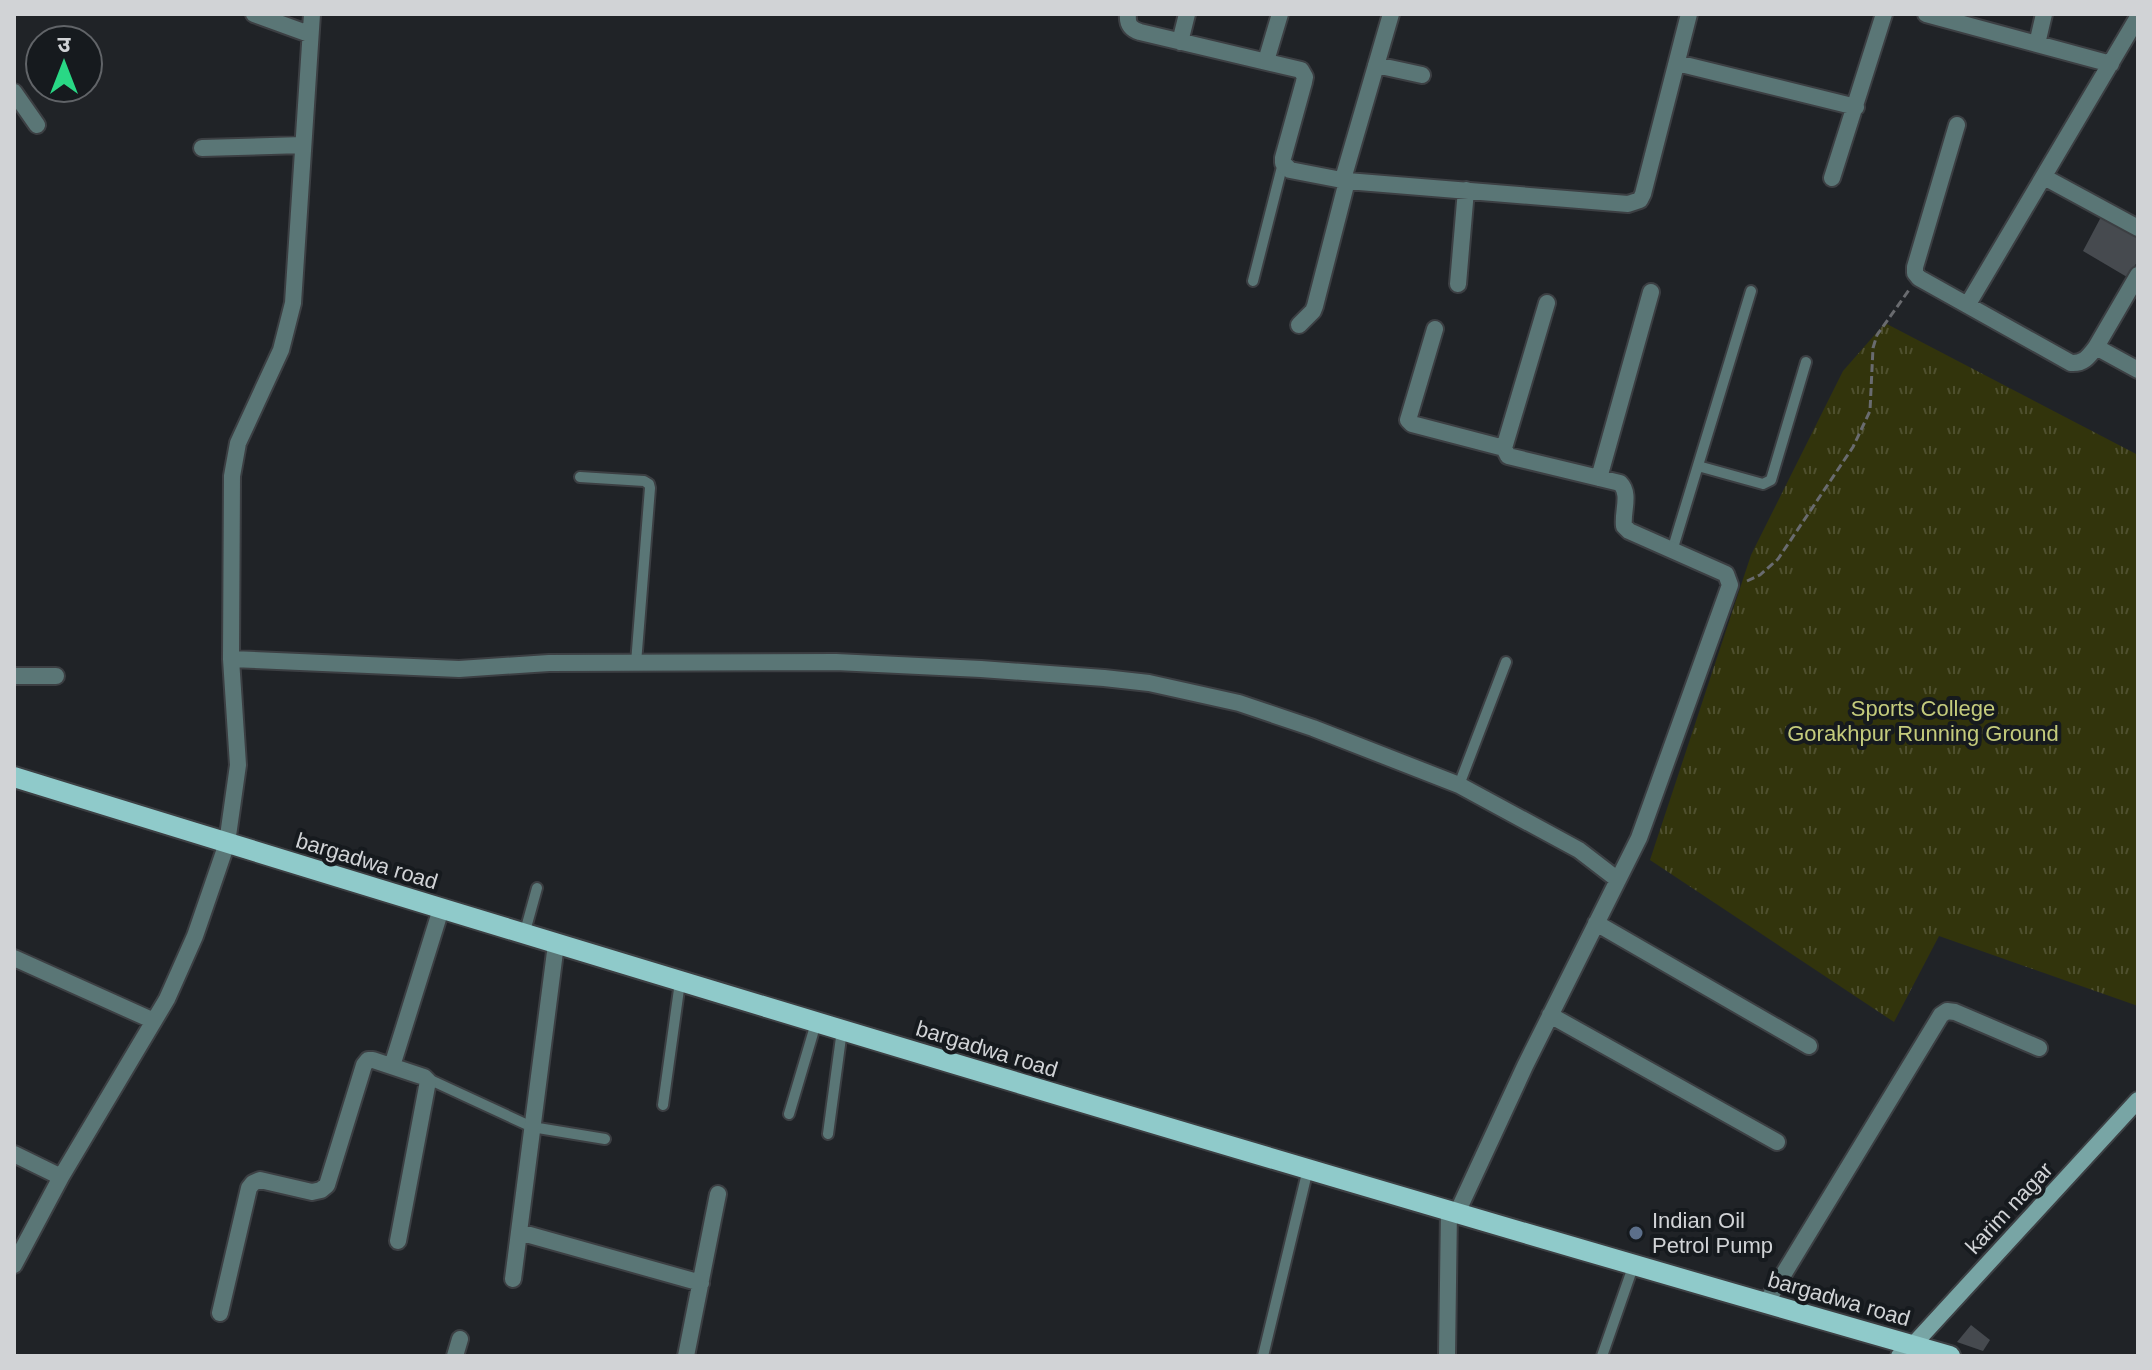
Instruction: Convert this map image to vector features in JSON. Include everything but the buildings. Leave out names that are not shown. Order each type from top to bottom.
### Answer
[{"type":"main road","name":"bargadwa road","points":[[14,777],[816,1023],[1766,1303],[1906,1351],[1950,1356]]},
{"type":"street","points":[[254,14],[309,34]]},
{"type":"street","points":[[14,1265],[61,1177],[167,999],[187,957],[227,843],[238,765],[231,659],[234,462],[238,443],[273,369],[289,326],[312,14]]},
{"type":"street","points":[[1128,14],[1133,30],[1301,70],[1305,77],[1283,158],[1283,163],[1290,170],[1345,180],[1628,204],[1640,200],[1643,194],[1689,14]]},
{"type":"street","points":[[1180,42],[1187,14]]},
{"type":"street","points":[[1266,61],[1280,14]]},
{"type":"street","points":[[1299,325],[1315,306],[1345,180],[1391,14]]},
{"type":"street","points":[[1832,178],[1884,14]]},
{"type":"street","points":[[1926,14],[2111,64]]},
{"type":"street","points":[[2037,44],[2044,14]]},
{"type":"street","points":[[1968,304],[2138,17]]},
{"type":"street","points":[[1677,63],[1856,107]]},
{"type":"street","points":[[1376,65],[1422,75]]},
{"type":"street","points":[[14,92],[37,125]]},
{"type":"street","points":[[1957,125],[1915,267],[1919,278],[2071,363],[2082,362],[2096,347],[2138,275]]},
{"type":"street","points":[[202,148],[303,145]]},
{"type":"street","points":[[2044,177],[2138,228]]},
{"type":"street","points":[[1458,284],[1466,190]]},
{"type":"street","points":[[1599,478],[1651,292]]},
{"type":"street","points":[[1447,1356],[1453,1212],[1644,825],[1730,585],[1726,574],[1629,531],[1624,526],[1625,487],[1620,483],[1508,456],[1504,448],[1547,303]]},
{"type":"street","points":[[1435,329],[1408,420],[1412,424],[1504,448]]},
{"type":"street","points":[[2096,347],[2138,370]]},
{"type":"street","points":[[231,659],[459,669],[549,663],[836,662],[1012,671],[1149,683],[1239,703],[1313,728],[1459,785],[1579,850],[1618,880]]},
{"type":"street","points":[[14,676],[56,676]]},
{"type":"street","points":[[392,1066],[441,909]]},
{"type":"street","points":[[1596,923],[1809,1046]]},
{"type":"street","points":[[513,1279],[556,944]]},
{"type":"street","points":[[14,958],[154,1021]]},
{"type":"street","points":[[1766,1303],[1941,1015],[1947,1011],[1955,1012],[2039,1048]]},
{"type":"street","points":[[1550,1015],[1777,1142]]},
{"type":"street","points":[[220,1313],[249,1188],[260,1180],[312,1192],[327,1185],[368,1060],[424,1077],[428,1081],[398,1241]]},
{"type":"street","name":"karim nagar","points":[[1906,1351],[2138,1100]]},
{"type":"street","points":[[14,1154],[61,1177]]},
{"type":"street","points":[[686,1356],[718,1194]]},
{"type":"street","points":[[519,1232],[701,1283]]},
{"type":"street","points":[[455,1356],[460,1339]]},
{"type":"lane","points":[[1253,281],[1283,163]]},
{"type":"lane","points":[[1672,551],[1751,291]]},
{"type":"lane","points":[[1698,466],[1763,484],[1771,480],[1806,362]]},
{"type":"lane","points":[[580,477],[644,481],[649,484],[636,663]]},
{"type":"lane","points":[[1459,785],[1506,662]]},
{"type":"lane","points":[[524,935],[537,888]]},
{"type":"lane","points":[[663,1105],[680,982]]},
{"type":"lane","points":[[789,1114],[816,1023]]},
{"type":"lane","points":[[828,1134],[842,1030]]},
{"type":"lane","points":[[424,1077],[532,1127],[605,1139]]},
{"type":"lane","points":[[1263,1356],[1308,1169]]},
{"type":"lane","points":[[1602,1356],[1634,1264]]},
{"type":"path","points":[[1730,585],[1751,580],[1778,559],[1853,447],[1870,411],[1873,348],[1877,335],[1919,278]]},
{"type":"green space","name":"Sports College Gorakhpur Running Ground","points":[[1885,323],[2138,455],[2138,1006],[1939,936],[1894,1022],[1650,860],[1751,555],[1843,371]]},
{"type":"place","name":"Indian Oil Petrol Pump","points":[[1636,1233]]}]
